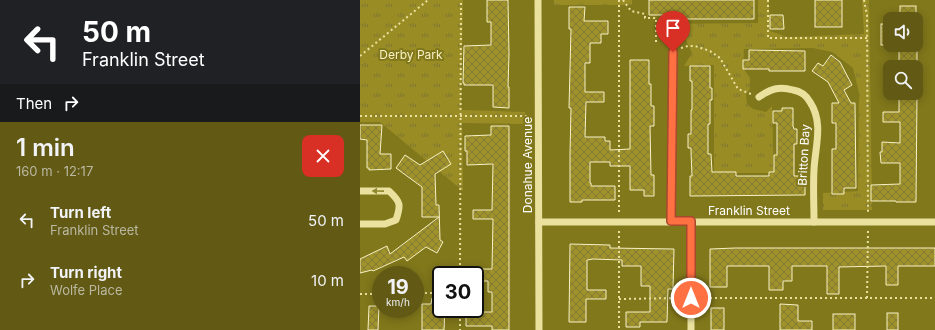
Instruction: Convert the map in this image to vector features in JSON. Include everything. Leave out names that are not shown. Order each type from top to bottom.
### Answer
[{"type":"street","name":"Donahue Avenue","points":[[538,0],[539,330]]},
{"type":"street","points":[[671,221],[673,52]]},
{"type":"street","name":"Britton Bay","points":[[759,97],[772,89],[789,88],[803,94],[808,98],[813,106],[817,119],[818,132],[814,171],[814,222]]},
{"type":"street","points":[[360,191],[389,191],[396,198],[400,208],[396,220],[386,224],[360,224]]},
{"type":"street","points":[[691,221],[691,330]]},
{"type":"street","name":"Franklin Street","points":[[539,222],[935,222]]},
{"type":"path","points":[[360,56],[428,0]]},
{"type":"path","points":[[460,266],[461,0]]},
{"type":"path","points":[[619,0],[620,330]]},
{"type":"path","points":[[623,0],[631,11],[645,14],[645,18],[656,18],[656,43]]},
{"type":"path","points":[[768,0],[768,38],[867,38]]},
{"type":"path","points":[[864,0],[867,15],[867,298]]},
{"type":"path","points":[[673,52],[688,46],[695,46],[710,51],[720,58],[738,89],[759,97]]},
{"type":"path","points":[[360,116],[538,116]]},
{"type":"path","points":[[360,294],[372,294]]},
{"type":"path","points":[[620,299],[935,298]]},
{"type":"path","points":[[460,318],[460,330]]},
{"type":"green space","name":"Derby Park","points":[[360,0],[463,0],[461,110],[525,112],[526,124],[462,123],[463,191],[380,122],[360,122]]},
{"type":"green space","points":[[554,0],[632,0],[632,5],[554,5]]},
{"type":"green space","points":[[758,0],[769,0],[770,31],[788,37],[864,34],[862,0],[869,0],[872,210],[823,210],[823,193],[858,191],[859,93],[853,68],[832,52],[813,48],[744,49],[743,68],[750,78],[750,89],[746,94],[747,104],[753,109],[766,112],[772,106],[774,173],[714,173],[714,65],[684,66],[692,53],[685,38],[661,37],[662,24],[758,23]]},
{"type":"building","points":[[487,0],[508,0],[509,108],[493,107],[493,85],[464,85],[463,83],[464,46],[491,45],[491,22],[487,22]]},
{"type":"building","points":[[649,0],[754,0],[754,19],[663,19],[663,15],[649,15]]},
{"type":"building","points":[[815,0],[842,0],[842,27],[815,27]]},
{"type":"building","points":[[900,6],[916,6],[916,12],[900,12]]},
{"type":"building","points":[[569,7],[585,7],[584,21],[608,21],[608,34],[601,34],[601,43],[590,43],[590,63],[585,63],[585,92],[604,92],[604,102],[586,102],[585,137],[605,137],[605,141],[610,141],[610,150],[630,149],[630,60],[649,60],[651,106],[654,106],[654,126],[650,126],[651,175],[654,175],[654,196],[644,196],[644,190],[630,190],[630,166],[610,166],[610,162],[590,162],[591,186],[615,186],[615,200],[582,200],[582,202],[570,202],[571,108],[569,108],[571,29],[569,29]]},
{"type":"building","points":[[770,15],[783,15],[784,29],[770,29]]},
{"type":"building","points":[[881,24],[883,24],[883,45],[881,45]]},
{"type":"building","points":[[749,50],[805,51],[805,71],[743,69],[743,60],[749,60]]},
{"type":"building","points":[[899,52],[917,52],[917,60],[899,60]]},
{"type":"building","points":[[831,55],[840,62],[852,85],[844,90],[851,103],[855,103],[856,188],[844,188],[844,194],[832,194],[832,149],[836,149],[836,123],[832,123],[832,103],[839,103],[828,82],[812,71],[818,63],[823,66]]},
{"type":"building","points":[[690,66],[710,66],[710,88],[712,88],[712,100],[710,100],[710,124],[708,124],[708,154],[711,154],[712,172],[736,172],[736,176],[769,176],[769,172],[774,172],[774,155],[777,155],[777,123],[773,123],[773,111],[782,111],[782,108],[793,108],[793,126],[794,129],[797,129],[797,144],[794,144],[794,176],[805,176],[805,195],[690,196],[690,176],[692,176],[691,148],[688,148],[688,134],[691,134],[692,81],[690,81]]},
{"type":"building","points":[[899,100],[917,100],[916,202],[871,201],[871,185],[900,184],[900,163],[881,163],[880,152],[882,152],[882,142],[900,143],[900,122],[883,122],[883,112],[899,112]]},
{"type":"building","points":[[360,125],[382,125],[380,154],[391,154],[391,169],[369,170],[369,168],[367,168],[367,140],[360,139]]},
{"type":"building","points":[[491,126],[509,126],[509,330],[492,330],[492,326],[466,326],[466,318],[484,318],[484,312],[492,312],[492,292],[488,292],[488,281],[484,281],[484,269],[492,269],[493,219],[473,219],[473,210],[492,210],[493,164],[467,165],[465,136],[491,135]]},
{"type":"building","points":[[443,151],[451,164],[435,174],[436,205],[439,205],[440,240],[443,242],[437,253],[426,247],[407,261],[404,257],[384,266],[372,266],[372,270],[360,273],[360,259],[387,246],[390,254],[439,217],[422,217],[422,187],[396,168],[405,155],[420,165]]},
{"type":"building","points":[[570,244],[610,245],[610,248],[674,249],[673,289],[668,289],[667,322],[640,322],[640,327],[626,327],[626,312],[650,312],[650,286],[641,286],[641,266],[622,266],[622,260],[593,259],[587,260],[587,290],[606,290],[606,299],[586,299],[586,322],[569,322]]},
{"type":"building","points":[[935,248],[935,266],[898,266],[898,285],[886,285],[886,266],[839,267],[839,294],[827,294],[827,266],[792,266],[792,281],[783,281],[783,290],[769,290],[769,266],[727,266],[727,287],[710,287],[710,249]]},
{"type":"building","points":[[432,298],[432,318],[445,318],[444,330],[422,330],[424,304],[431,304]]},
{"type":"building","points":[[780,304],[798,305],[798,321],[812,321],[812,330],[780,330]]},
{"type":"building","points":[[369,306],[372,306],[372,318],[378,318],[378,330],[368,330]]},
{"type":"building","points":[[711,308],[724,308],[724,330],[711,330]]},
{"type":"building","points":[[887,313],[898,313],[898,330],[887,330]]},
{"type":"building","points":[[833,314],[855,314],[855,330],[833,330]]},
{"type":"route","points":[[673,52],[671,221],[691,221],[691,298]]}]
